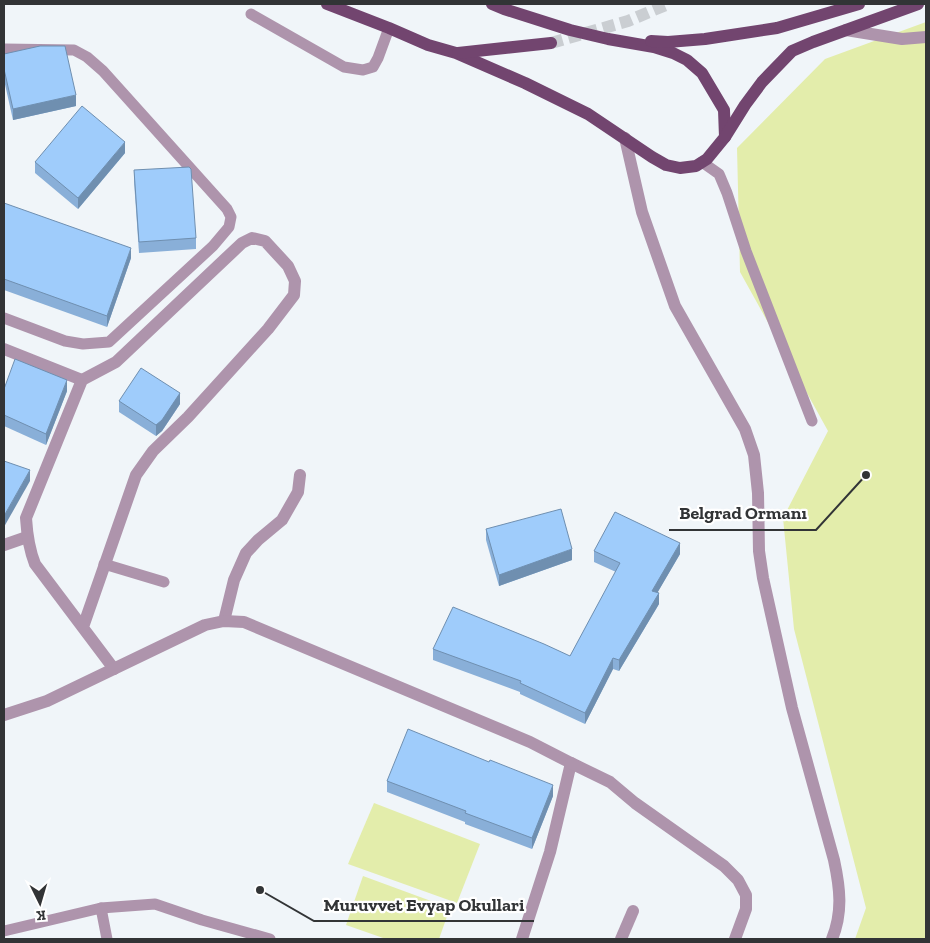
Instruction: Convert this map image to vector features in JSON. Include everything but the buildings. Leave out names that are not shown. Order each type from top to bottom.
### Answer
[{"type":"main road","points":[[327,4],[428,45],[456,53],[526,83],[588,114],[666,165],[680,168],[696,166],[707,159],[725,137],[762,82],[792,51],[918,4]]},
{"type":"main road","points":[[492,4],[570,30],[654,48],[687,60],[702,73],[724,110],[725,137]]},
{"type":"main road","points":[[608,39],[668,42],[705,39],[778,28],[859,4]]},
{"type":"main road","points":[[456,53],[551,43]]},
{"type":"street","points":[[846,30],[902,39],[926,37]]},
{"type":"street","points":[[625,138],[642,212],[675,306],[745,429],[754,454],[758,493],[759,551],[763,578],[792,708],[834,860],[839,885],[840,906],[836,931],[832,939]]},
{"type":"street","points":[[83,627],[136,475],[153,451],[188,417],[268,329],[294,295],[295,281],[288,266],[265,241],[252,238],[242,243],[116,362],[82,380],[26,518],[27,537],[31,554],[36,564],[114,669]]},
{"type":"street","points":[[4,349],[82,380]]},
{"type":"street","points":[[224,621],[234,580],[246,553],[282,520],[298,492],[300,475]]},
{"type":"street","points":[[4,545],[27,537]]},
{"type":"street","points":[[4,715],[47,701],[205,625],[224,621],[244,622],[530,742],[610,782],[635,803],[724,866],[738,880],[746,895],[746,909],[735,939]]},
{"type":"street","points":[[522,939],[550,852],[571,763]]},
{"type":"street","points":[[621,939],[633,911]]},
{"type":"lane","points":[[251,14],[344,67],[363,70],[373,67],[389,28]]},
{"type":"lane","points":[[4,49],[74,50],[86,57],[103,71],[123,93],[228,209],[231,217],[229,227],[212,246],[109,342],[83,344],[65,342],[4,318]]},
{"type":"lane","points":[[702,162],[719,174],[746,251],[812,421]]},
{"type":"lane","points":[[104,564],[164,582]]},
{"type":"lane","points":[[4,931],[101,908],[155,904],[202,920],[270,939]]},
{"type":"lane","points":[[101,908],[108,939]]},
{"type":"green space","points":[[926,22],[926,939],[855,939],[866,908],[794,629],[783,518],[828,431],[740,272],[737,148],[825,59]]},
{"type":"green space","points":[[374,803],[480,844],[457,903],[348,864]]},
{"type":"green space","points":[[363,876],[450,908],[439,939],[386,939],[346,925]]},
{"type":"tunnel","points":[[551,43],[628,21],[668,4]]},
{"type":"place","name":"Belgrad Ormanı","points":[[866,475]]},
{"type":"place","name":"Muruvvet Evyap Okullari","points":[[260,890]]}]
